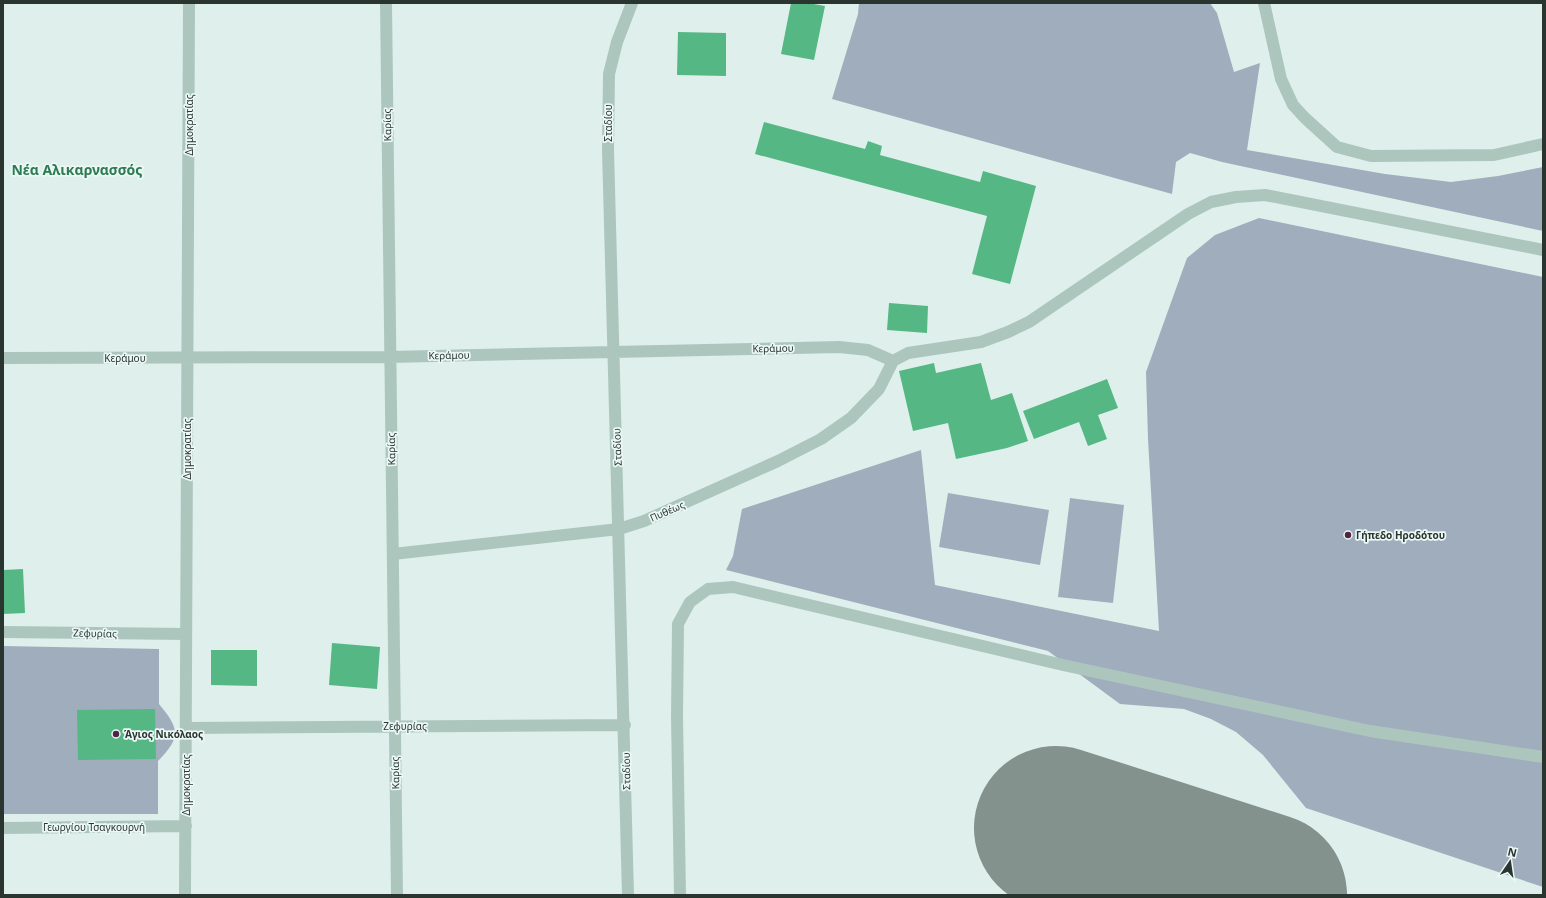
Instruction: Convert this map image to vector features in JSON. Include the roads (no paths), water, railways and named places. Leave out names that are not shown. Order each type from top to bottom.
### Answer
[{"type":"street","name":"Δημοκρατίας","points":[[185,895],[190,3]]},
{"type":"street","name":"Καρίας","points":[[386,3],[397,895]]},
{"type":"street","name":"Σταδίου","points":[[628,895],[625,725],[608,150],[608,82],[613,55],[632,3]]},
{"type":"street","points":[[1264,3],[1281,79],[1293,105],[1337,148],[1371,156],[1494,155],[1543,144]]},
{"type":"street","points":[[893,360],[908,353],[981,342],[1008,332],[1029,322],[1188,214],[1210,202],[1236,197],[1265,195],[1543,250]]},
{"type":"street","name":"Κεράμου","points":[[3,358],[390,357],[614,351],[858,348],[868,350],[893,360]]},
{"type":"street","name":"Πυθέως","points":[[393,554],[619,529],[644,521],[778,461],[821,439],[851,418],[879,388],[893,360]]},
{"type":"street","points":[[680,895],[677,716],[678,624],[690,602],[708,589],[733,587],[1063,665],[1370,731],[1543,757]]},
{"type":"street","name":"Ζεφυρίας","points":[[3,632],[186,634]]},
{"type":"street","name":"Ζεφυρίας","points":[[186,728],[625,725]]},
{"type":"street","name":"Γεωργίου Τσαγκουρνή","points":[[3,828],[186,826]]},
{"type":"place","name":"Γήπεδο Ηροδότου","points":[[1348,535]]},
{"type":"place","name":"Άγιος Νικόλαος","points":[[116,734]]},
{"type":"district","name":"Νέα Αλικαρνασσός","points":[[77,170]]}]
